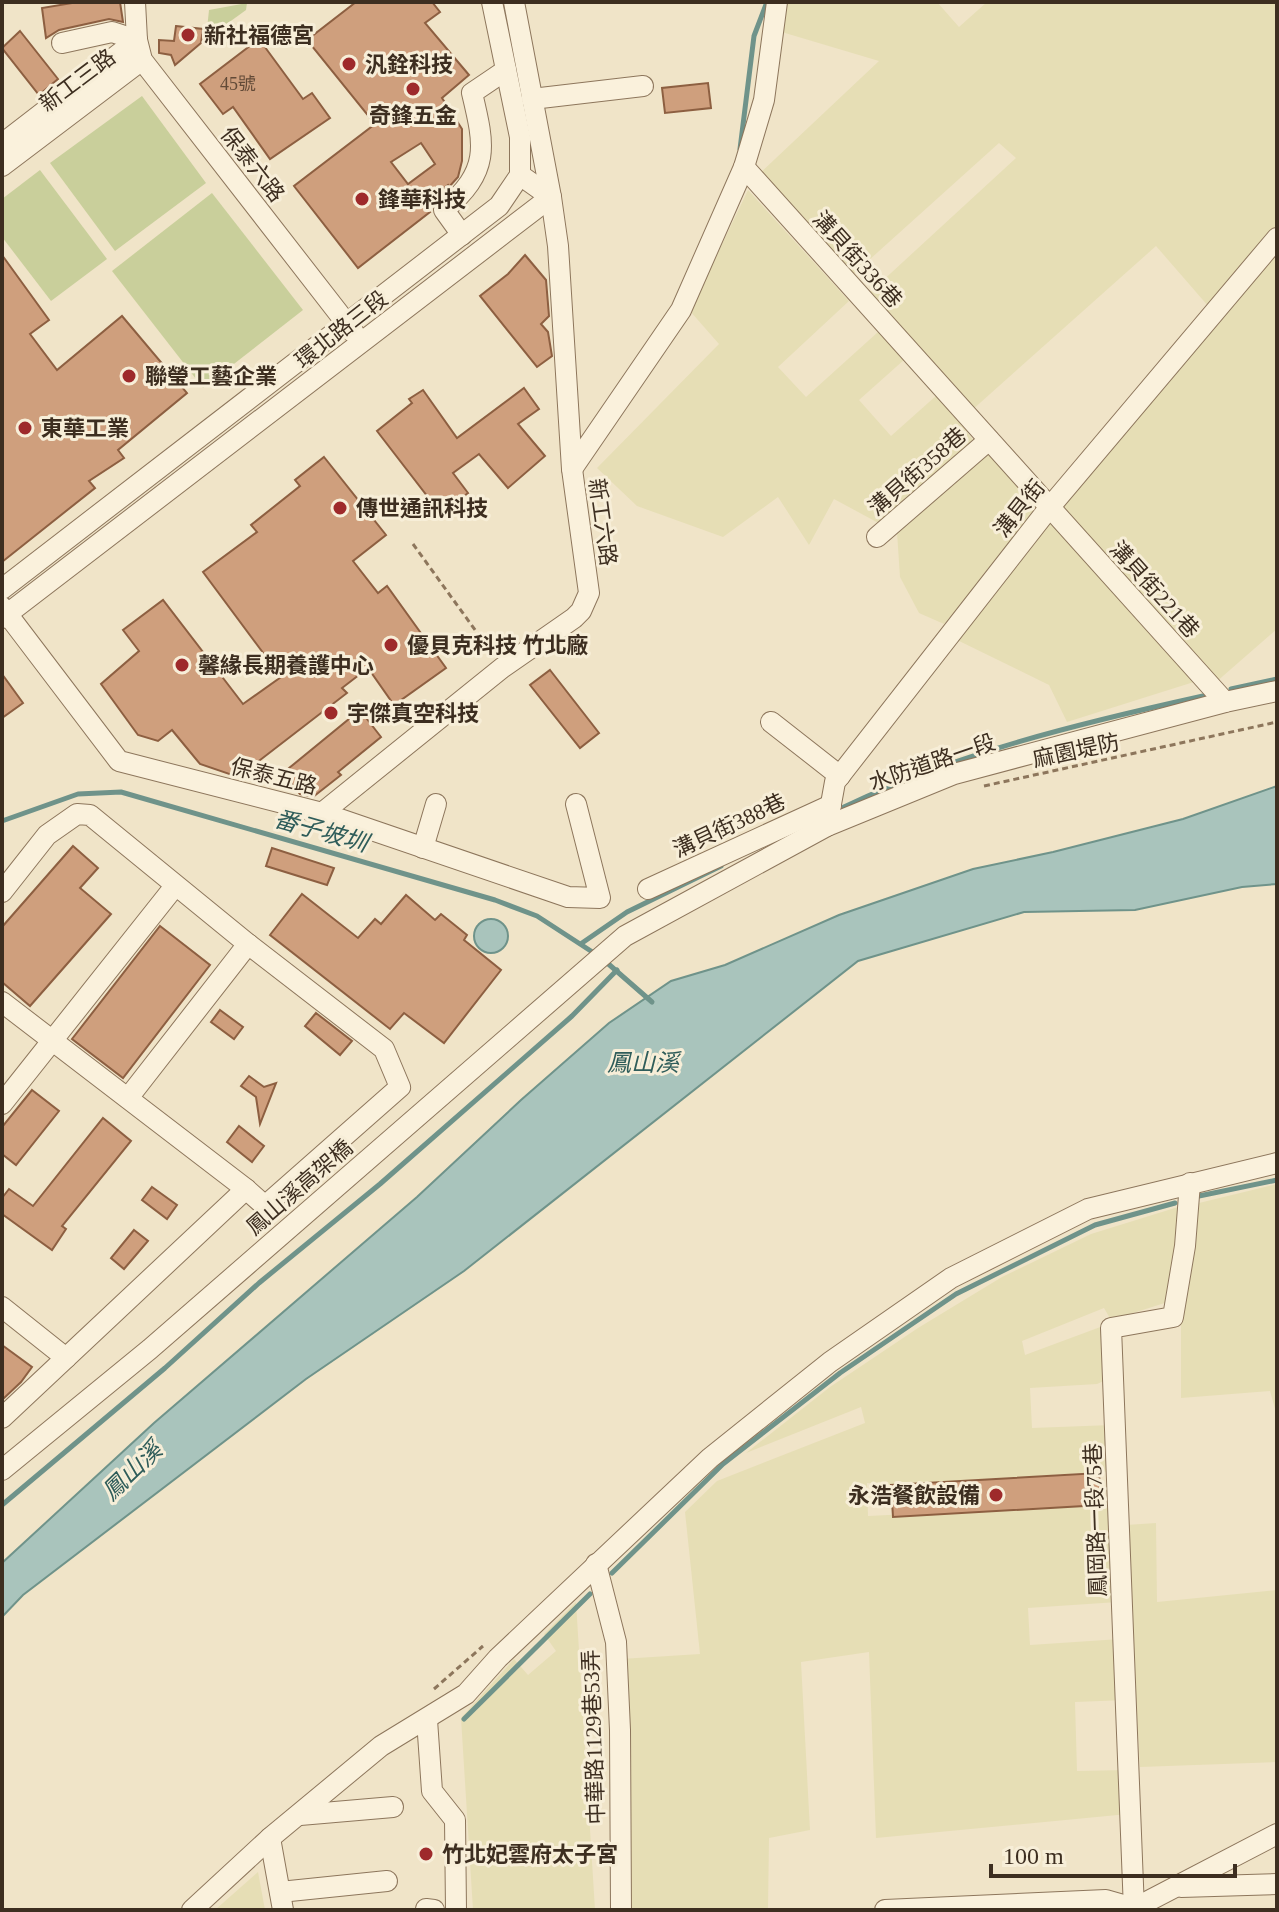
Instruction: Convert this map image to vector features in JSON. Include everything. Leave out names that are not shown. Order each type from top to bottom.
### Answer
[{"type":"street","points":[[135,2],[140,50]]},
{"type":"street","points":[[492,2],[520,137],[520,175],[551,197]]},
{"type":"street","points":[[514,2],[551,197]]},
{"type":"street","points":[[572,469],[681,310],[744,167],[764,100],[777,2]]},
{"type":"street","points":[[62,43],[112,32],[140,50]]},
{"type":"street","name":"新工三路","points":[[2,144],[140,50]]},
{"type":"street","name":"新工三路","points":[[2,166],[140,50]]},
{"type":"street","name":"保泰六路","points":[[140,50],[362,344]]},
{"type":"street","points":[[462,235],[444,210],[467,191],[481,153],[481,131],[472,93],[506,70]]},
{"type":"street","points":[[532,99],[643,86]]},
{"type":"street","name":"溝貝街336巷","points":[[744,167],[1049,508]]},
{"type":"street","name":"環北路三段","points":[[2,589],[499,206],[520,175]]},
{"type":"street","name":"環北路三段","points":[[4,613],[362,344],[551,197]]},
{"type":"street","name":"新工六路","points":[[322,813],[502,668],[574,618],[581,611],[589,593],[572,469],[558,246],[551,197]]},
{"type":"street","name":"溝貝街","points":[[829,816],[835,782],[1049,508],[1277,238]]},
{"type":"street","name":"溝貝街358巷","points":[[877,537],[989,440]]},
{"type":"street","name":"溝貝街221巷","points":[[1049,508],[1225,702]]},
{"type":"street","name":"保泰五路","points":[[4,613],[119,761],[322,813],[568,897],[600,898],[576,804]]},
{"type":"street","name":"水防道路一段","points":[[625,936],[829,816],[954,774],[1277,691]]},
{"type":"street","points":[[771,722],[840,776]]},
{"type":"street","points":[[423,848],[436,804]]},
{"type":"street","points":[[2,892],[47,835],[77,814],[90,815],[175,886],[384,1049],[400,1087],[265,1206],[2,1002]]},
{"type":"street","name":"溝貝街388巷","points":[[648,889],[829,816]]},
{"type":"street","points":[[2,1104],[175,886]]},
{"type":"street","name":"鳳山溪高架橋","points":[[2,1470],[150,1349],[625,936]]},
{"type":"street","points":[[128,1098],[248,944]]},
{"type":"street","points":[[192,1910],[270,1838],[381,1746],[466,1694],[498,1658],[710,1458],[830,1362],[951,1278],[1088,1209],[1277,1163]]},
{"type":"street","name":"鳳岡路一段75巷","points":[[1133,1909],[1111,1328],[1173,1317],[1185,1246],[1190,1183]]},
{"type":"street","points":[[2,1418],[246,1189]]},
{"type":"street","points":[[2,1307],[66,1358]]},
{"type":"street","name":"中華路1129巷53弄","points":[[596,1564],[616,1642],[621,1910]]},
{"type":"street","points":[[427,1720],[432,1791],[455,1820],[456,1910]]},
{"type":"street","points":[[300,1815],[393,1807]]},
{"type":"street","points":[[885,1910],[1106,1900],[1133,1909],[1277,1834]]},
{"type":"street","points":[[270,1838],[282,1901],[387,1881]]},
{"type":"street","points":[[1176,1888],[1277,1884]]},
{"type":"street","points":[[426,1909],[434,1910]]},
{"type":"path","points":[[413,544],[502,668]]},
{"type":"path","name":"麻園堤防","points":[[976,788],[1277,722]]},
{"type":"shaded area","points":[[784,2],[937,2],[959,27],[987,2],[1275,2],[1277,226],[1209,307],[1156,246],[971,411],[866,296],[1016,158],[999,143],[848,279],[757,176],[879,61],[775,30]]},
{"type":"shaded area","points":[[748,190],[849,301],[778,367],[806,397],[878,332],[905,359],[859,400],[891,436],[937,395],[975,442],[884,526],[834,499],[809,545],[778,497],[723,537],[637,506],[597,468],[719,344],[690,311]]},
{"type":"shaded area","points":[[1277,250],[1277,629],[1215,683],[1058,512]]},
{"type":"shaded area","points":[[986,450],[1041,510],[944,624],[919,613],[900,577],[897,532]]},
{"type":"shaded area","points":[[1050,519],[1197,681],[1067,722],[1049,685],[955,639]]},
{"type":"shaded area","points":[[1277,1184],[1277,1416],[1270,1391],[1181,1398],[1181,1326],[1199,1203]]},
{"type":"shaded area","points":[[1178,1207],[1171,1301],[1111,1320],[1104,1308],[1022,1341],[1025,1355],[1103,1326],[1108,1379],[1097,1384],[1030,1388],[1032,1428],[1112,1425],[1115,1471],[891,1485],[867,1483],[868,1516],[1108,1504],[1118,1602],[1028,1608],[1030,1645],[1120,1639],[1126,1700],[1075,1702],[1077,1771],[1128,1770],[1128,1814],[876,1838],[869,1652],[801,1662],[810,1830],[769,1838],[768,1908],[628,1910],[621,1659],[700,1654],[685,1512],[717,1481],[865,1423],[861,1407],[746,1453],[830,1387],[918,1328],[1002,1277],[1091,1234]]},
{"type":"shaded area","points":[[1156,1523],[1157,1602],[1277,1590],[1277,1762],[1140,1767],[1126,1525]]},
{"type":"shaded area","points":[[576,1602],[595,1910],[473,1910],[461,1718],[514,1659],[528,1675],[556,1651],[544,1634]]},
{"type":"shaded area","points":[[258,1872],[265,1910],[215,1910]]},
{"type":"green space","points":[[247,3],[246,10],[206,39],[209,10]]},
{"type":"green space","points":[[142,96],[206,183],[115,251],[50,163]]},
{"type":"green space","points":[[40,170],[107,259],[51,301],[2,237],[2,199]]},
{"type":"green space","points":[[212,193],[303,310],[203,388],[112,271]]},
{"type":"water","name":"鳳山溪","points":[[1277,786],[1277,884],[1242,887],[1135,910],[1024,912],[858,961],[464,1271],[306,1379],[23,1595],[2,1617],[2,1563],[154,1423],[417,1197],[609,1023],[671,981],[725,965],[839,915],[973,869],[1183,819]]},
{"type":"water","points":[[491,919],[503,924],[508,936],[503,948],[491,953],[479,948],[474,936],[479,924]]},
{"type":"building","points":[[78,2],[120,2],[123,22],[109,19],[59,30],[46,38],[42,8]]},
{"type":"building","points":[[356,2],[432,2],[440,12],[425,23],[469,75],[442,98],[462,129],[462,161],[458,177],[449,187],[423,203],[430,212],[358,268],[294,186],[375,124],[307,40]],"holes":[[[421,143],[435,164],[408,184],[391,162]]]},
{"type":"building","points":[[176,26],[203,29],[201,43],[175,65],[171,55],[159,53],[159,40],[174,41]]},
{"type":"building","points":[[20,31],[58,79],[39,95],[2,48]]},
{"type":"building","points":[[259,39],[303,99],[312,93],[330,118],[270,159],[233,107],[223,114],[200,84]]},
{"type":"building","points":[[708,83],[711,108],[665,113],[662,88]]},
{"type":"building","points":[[2,255],[49,320],[30,334],[57,370],[122,316],[187,393],[118,450],[124,458],[89,481],[95,488],[2,562]]},
{"type":"building","points":[[525,255],[546,280],[549,316],[541,324],[548,332],[552,356],[537,367],[480,296],[508,274]]},
{"type":"building","points":[[524,388],[539,409],[518,424],[545,456],[508,488],[479,454],[453,473],[468,493],[441,514],[377,431],[412,403],[409,399],[423,390],[457,438]]},
{"type":"building","points":[[324,457],[386,535],[353,561],[378,593],[387,586],[446,668],[394,705],[368,668],[342,688],[347,693],[238,777],[200,764],[172,730],[158,741],[138,735],[101,684],[139,651],[123,630],[163,600],[243,704],[281,677],[203,572],[257,532],[251,525],[300,486],[295,480]]},
{"type":"building","points":[[550,670],[599,733],[580,748],[530,685]]},
{"type":"building","points":[[2,674],[23,703],[2,718]]},
{"type":"building","points":[[360,710],[381,737],[313,797],[300,794],[283,773]]},
{"type":"building","points":[[73,846],[98,868],[80,888],[111,914],[30,1006],[2,982],[2,927]]},
{"type":"building","points":[[272,848],[334,868],[327,885],[266,866]]},
{"type":"building","points":[[302,894],[358,938],[375,919],[381,924],[406,895],[435,920],[441,914],[467,935],[464,940],[501,970],[444,1043],[404,1013],[390,1029],[270,935]]},
{"type":"building","points":[[160,926],[210,965],[123,1078],[72,1039]]},
{"type":"building","points":[[220,1010],[243,1027],[234,1039],[211,1022]]},
{"type":"building","points":[[316,1013],[352,1041],[340,1055],[305,1026]]},
{"type":"building","points":[[249,1076],[264,1087],[276,1083],[260,1124],[256,1097],[241,1086]]},
{"type":"building","points":[[32,1090],[59,1111],[16,1165],[2,1154],[2,1127]]},
{"type":"building","points":[[103,1118],[131,1141],[62,1226],[66,1229],[52,1250],[2,1214],[2,1198],[9,1189],[33,1206]]},
{"type":"building","points":[[239,1126],[264,1146],[252,1162],[227,1142]]},
{"type":"building","points":[[152,1187],[177,1205],[167,1219],[142,1200]]},
{"type":"building","points":[[134,1230],[148,1241],[124,1269],[111,1258]]},
{"type":"building","points":[[2,1345],[32,1367],[2,1400]]},
{"type":"building","name":"永浩餐飲設備","points":[[1099,1473],[1101,1505],[893,1517],[891,1485]]},
{"type":"waterway","points":[[740,149],[754,36],[767,2]]},
{"type":"waterway","points":[[1231,689],[1277,679]]},
{"type":"waterway","points":[[844,807],[931,771],[1020,741],[1203,696]]},
{"type":"waterway","name":"番子坡圳","points":[[2,821],[78,794],[121,792],[495,900],[537,916],[597,955]]},
{"type":"waterway","points":[[582,943],[627,912],[721,866]]},
{"type":"waterway","points":[[605,961],[652,1002]]},
{"type":"waterway","points":[[2,1505],[165,1368],[259,1283],[380,1184],[572,1016],[617,970]]},
{"type":"waterway","points":[[1199,1196],[1277,1180]]},
{"type":"waterway","points":[[612,1573],[723,1464],[840,1373],[956,1294],[1095,1225],[1175,1203]]},
{"type":"waterway","points":[[464,1719],[590,1594]]},
{"type":"place","name":"新社福德宮","points":[[188,35]]},
{"type":"place","name":"汎銓科技","points":[[349,64]]},
{"type":"place","name":"奇鋒五金","points":[[413,89]]},
{"type":"place","name":"鋒華科技","points":[[362,199]]},
{"type":"place","name":"聯瑩工藝企業","points":[[129,376]]},
{"type":"place","name":"東華工業","points":[[25,428]]},
{"type":"place","name":"傳世通訊科技","points":[[340,508]]},
{"type":"place","name":"優貝克科技 竹北廠","points":[[391,645]]},
{"type":"place","name":"馨緣長期養護中心","points":[[182,665]]},
{"type":"place","name":"宇傑真空科技","points":[[331,713]]},
{"type":"place","name":"永浩餐飲設備","points":[[996,1495]]},
{"type":"place","name":"竹北妃雲府太子宮","points":[[426,1854]]}]
